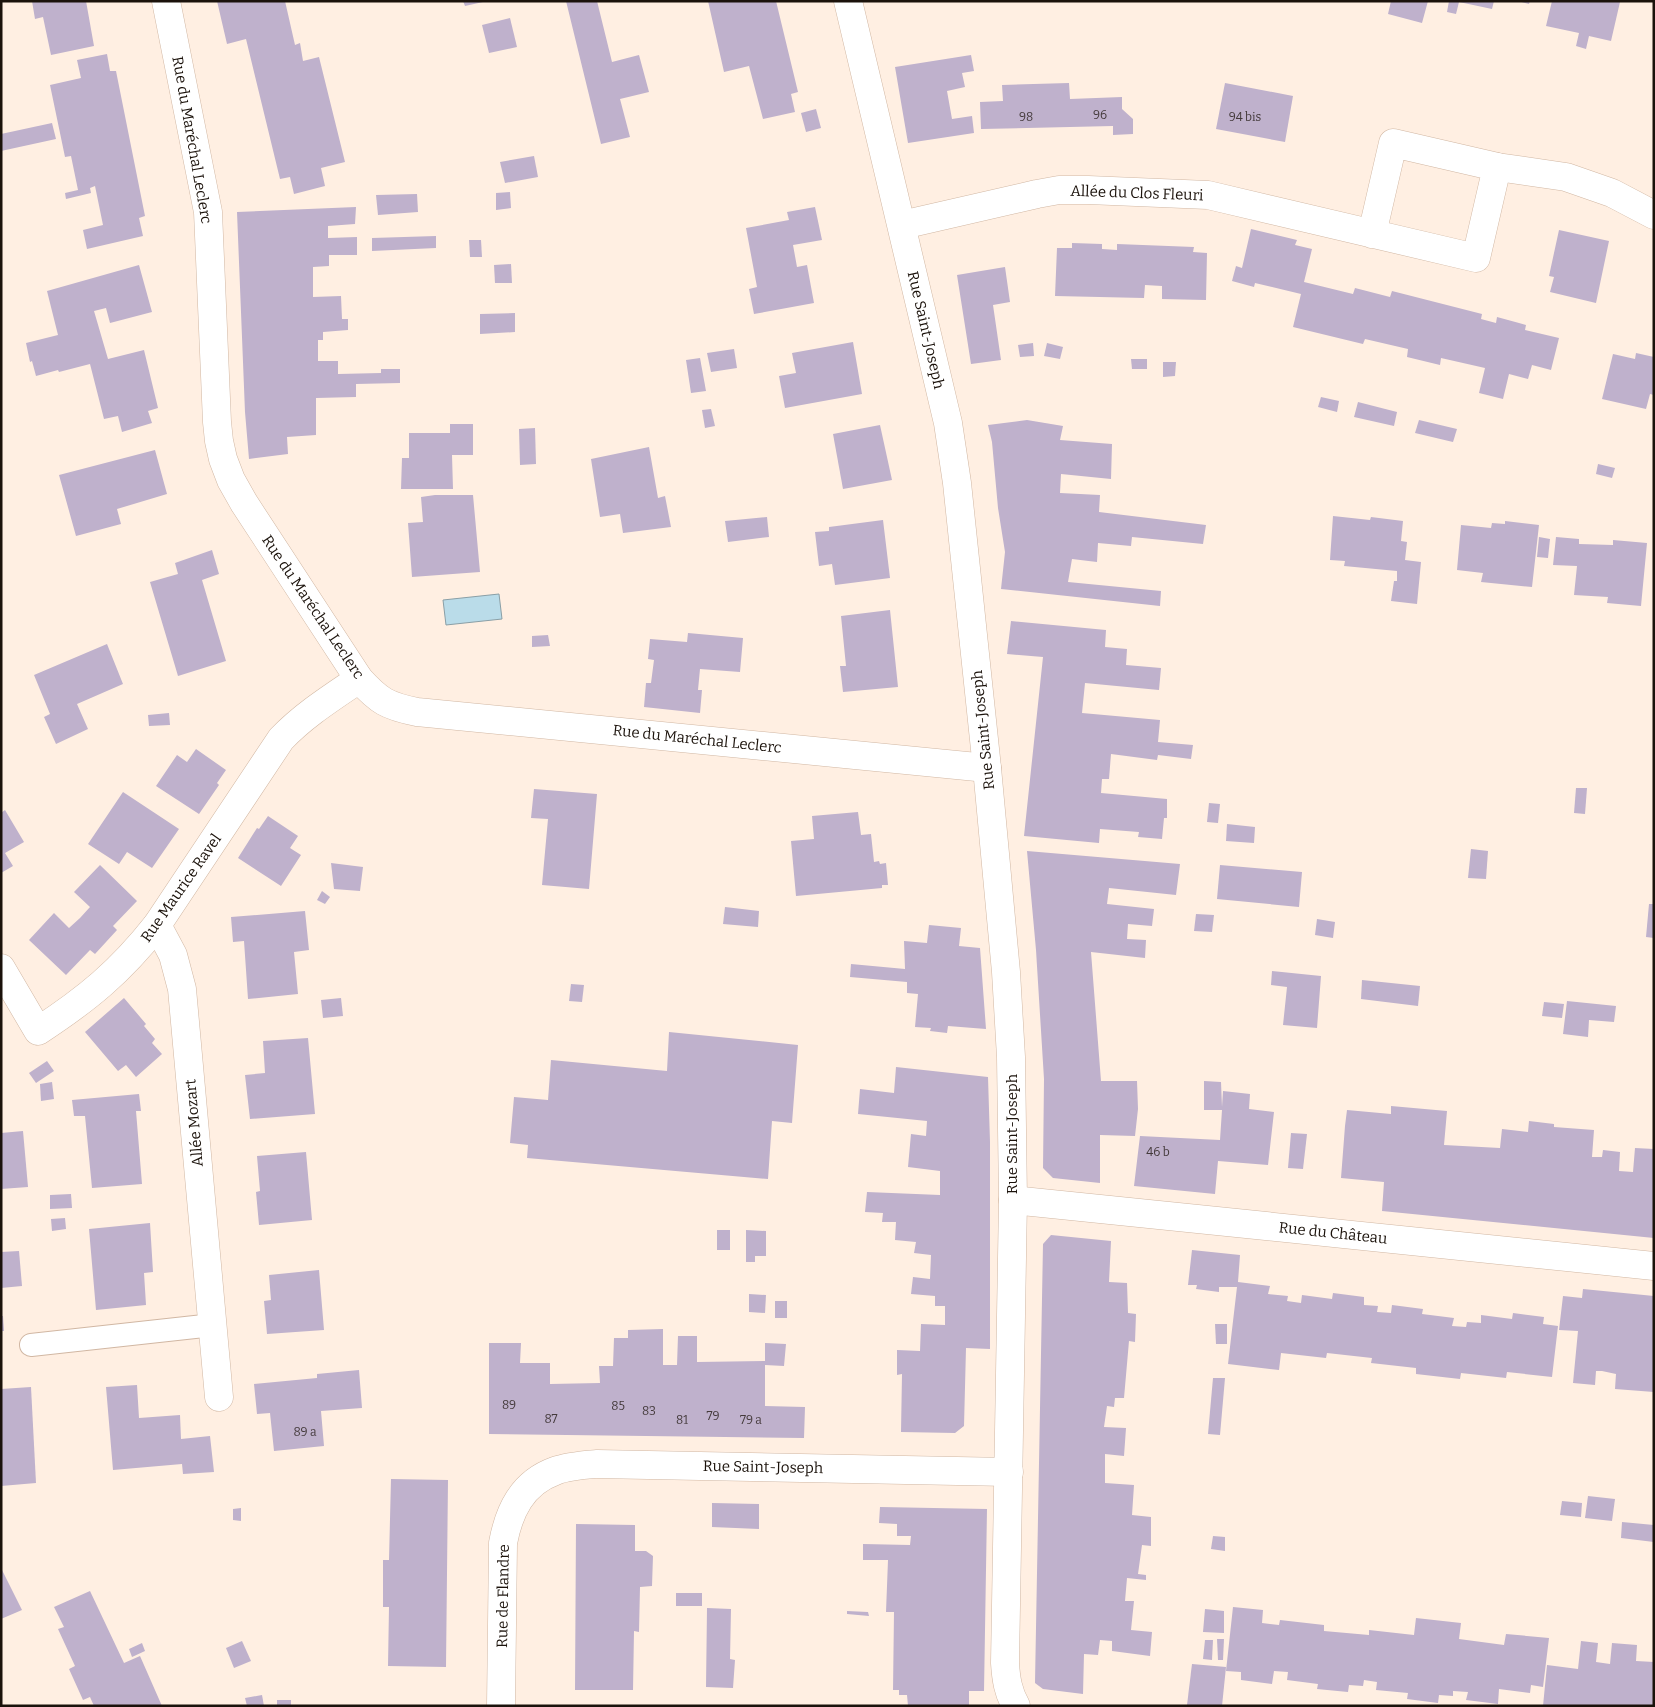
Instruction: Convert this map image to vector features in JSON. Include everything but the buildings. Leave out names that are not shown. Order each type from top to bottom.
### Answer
[{"type":"street","name":"Rue du Maréchal Leclerc","points":[[166,1],[208,212],[216,422],[223,460],[231,480],[244,503],[359,679],[382,701],[397,708],[417,712],[987,768]]},
{"type":"street","name":"Rue Saint-Joseph","points":[[848,1],[948,423],[957,483],[987,768],[1009,1020],[1012,1102],[1013,1200],[1005,1663],[1006,1681],[1011,1698],[1016,1706]]},
{"type":"street","points":[[1372,234],[1393,144],[1497,167],[1566,177],[1612,193],[1654,215]]},
{"type":"street","name":"Allée du Clos Fleuri","points":[[902,225],[1059,190],[1208,195],[1476,258],[1497,167]]},
{"type":"street","name":"Rue Maurice Ravel","points":[[1,968],[38,1031],[79,1004],[134,953],[157,925],[281,739],[318,707],[359,679]]},
{"type":"street","name":"Allée Mozart","points":[[157,925],[173,954],[182,989],[219,1397]]},
{"type":"street","name":"Rue du Château","points":[[1013,1200],[1654,1266]]},
{"type":"street","name":"Rue Saint-Joseph","points":[[525,1491],[539,1479],[555,1471],[575,1466],[597,1464],[1009,1472]]},
{"type":"street","name":"Rue de Flandre","points":[[501,1706],[503,1543],[506,1525],[512,1509],[525,1491]]},
{"type":"lane","points":[[31,1345],[213,1326]]},
{"type":"water","points":[[499,594],[502,619],[446,625],[443,600]]}]
